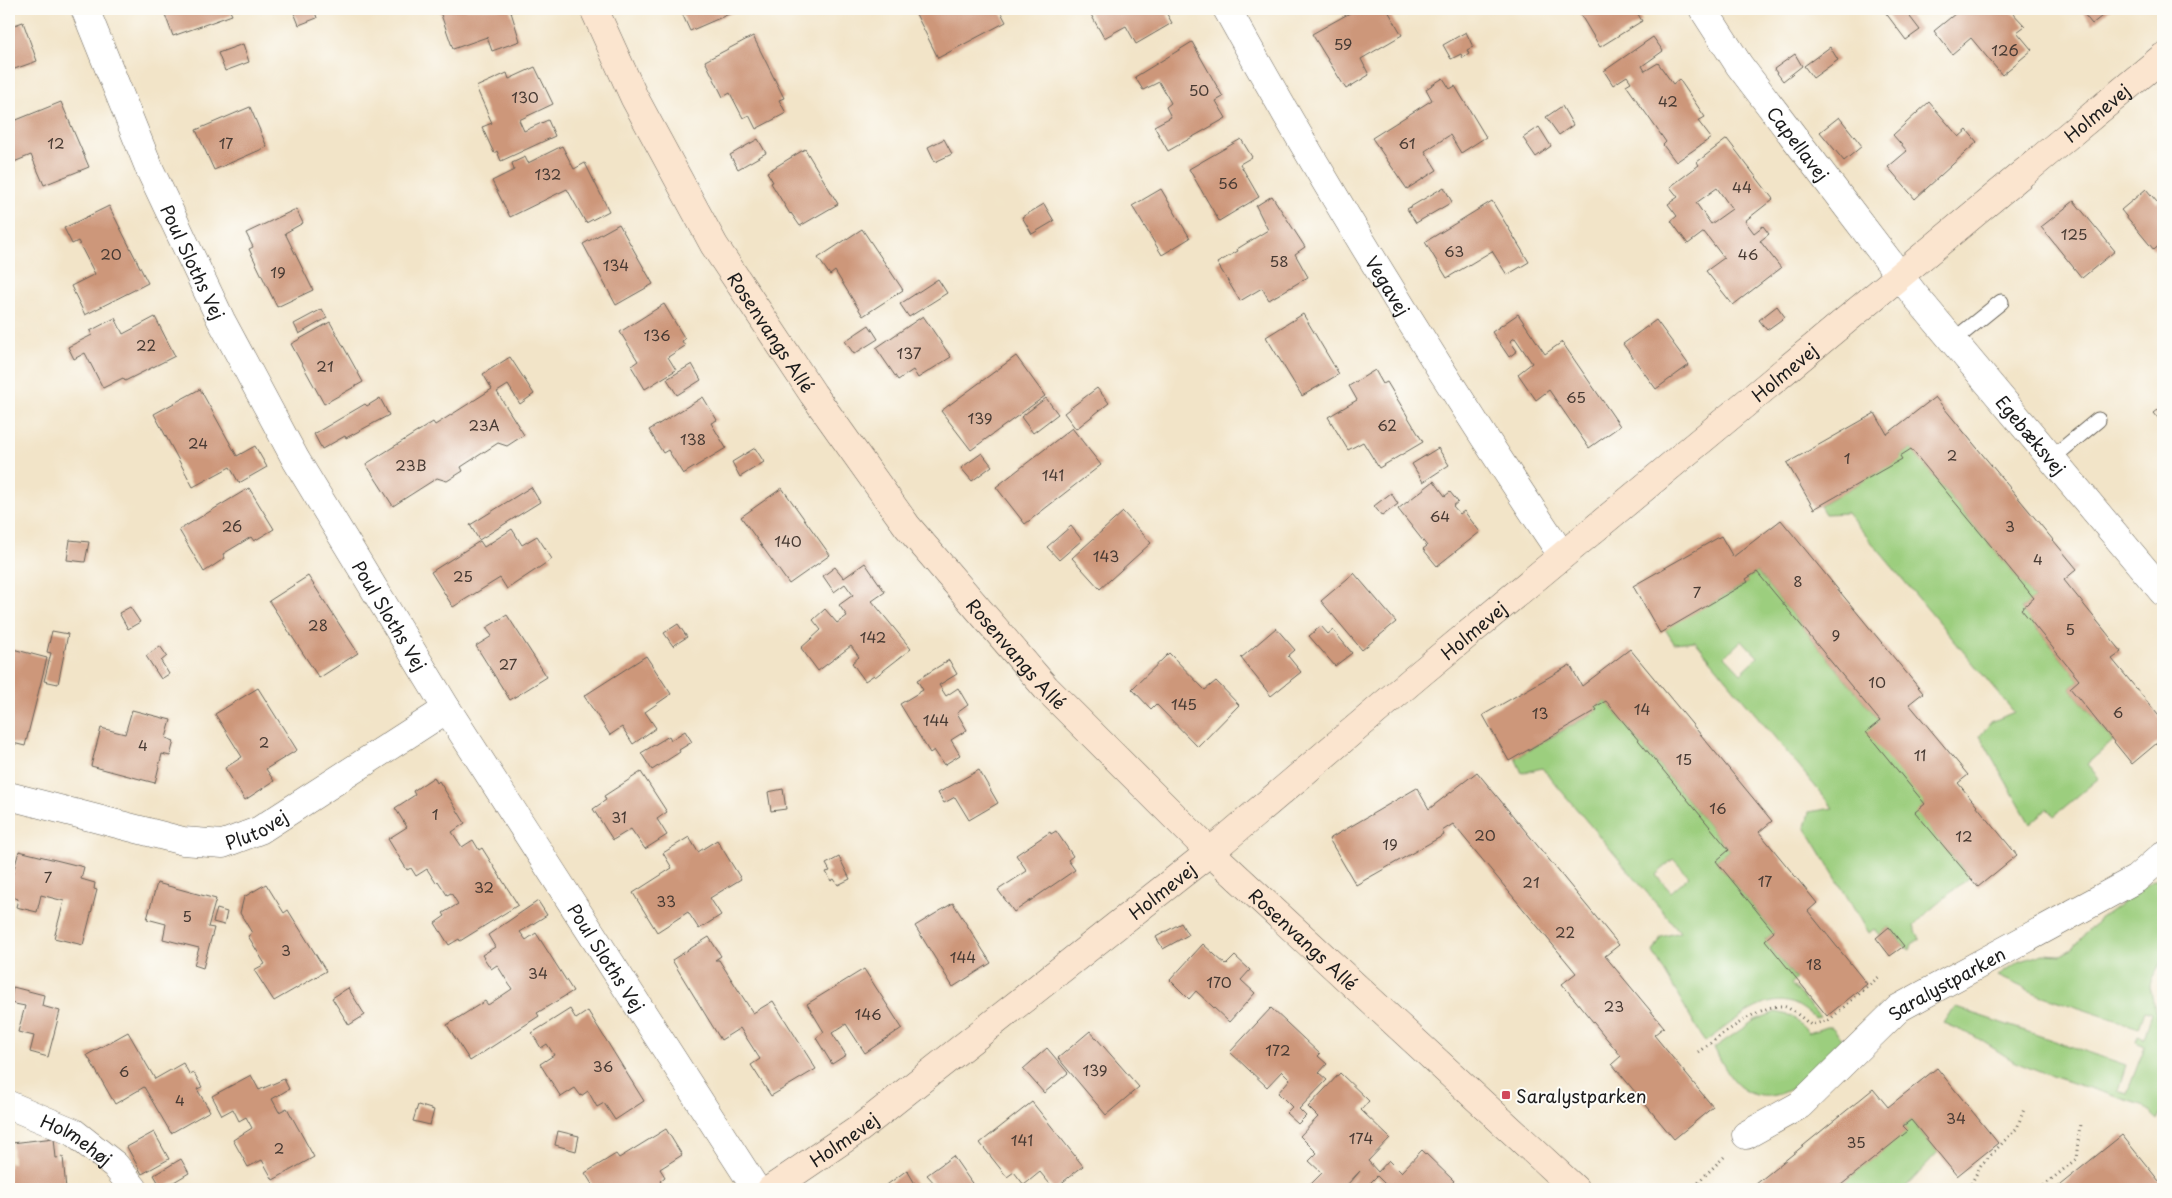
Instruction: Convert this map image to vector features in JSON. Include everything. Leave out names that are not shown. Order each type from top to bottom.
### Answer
[{"type":"street","name":"Poul Sloths Vej","points":[[85,9],[150,170],[221,320],[296,460],[447,709],[756,1189]]},
{"type":"street","name":"Rosenvangs Allé","points":[[594,9],[634,97],[714,245],[813,394],[908,526],[1046,688],[1210,852],[1563,1185]]},
{"type":"street","name":"Vegavej","points":[[1227,9],[1267,82],[1398,303],[1562,555]]},
{"type":"street","name":"Capellavej","points":[[1703,9],[1739,65],[1900,275]]},
{"type":"street","name":"Holmevej","points":[[771,1189],[859,1129],[1210,852],[1562,555],[2163,57]]},
{"type":"street","name":"Egebæksvej","points":[[1900,275],[2163,592]]},
{"type":"street","name":"Plutovej","points":[[9,796],[183,841],[223,844],[260,830],[447,709]]},
{"type":"street","name":"Saralystparken","points":[[1746,1135],[1800,1106],[1899,1008],[2136,879],[2163,855]]},
{"type":"street","name":"Holmehøj","points":[[9,1105],[74,1132],[115,1166],[134,1189]]},
{"type":"lane","points":[[1954,340],[2001,302]]},
{"type":"lane","points":[[2052,458],[2098,420]]},
{"type":"path","points":[[1698,1052],[1752,1016],[1772,1007],[1785,1007],[1811,1025],[1829,1020],[1881,975]]},
{"type":"path","points":[[1969,1188],[1981,1166],[2017,1128],[2024,1110]]},
{"type":"path","points":[[2040,1189],[2076,1159],[2080,1124]]},
{"type":"path","points":[[1694,1188],[1746,1135]]},
{"type":"green space","points":[[1911,449],[2034,598],[2021,609],[2079,680],[2070,688],[2113,741],[2087,764],[2099,778],[2054,816],[2047,809],[2030,824],[1980,736],[1991,722],[2014,712],[1847,513],[1825,514],[1820,506],[1901,459],[1900,456]]},
{"type":"green space","points":[[1757,572],[1880,721],[1925,804],[1916,812],[1969,877],[1914,926],[1920,939],[1912,944],[1910,950],[1904,946],[1889,927],[1879,935],[1874,929],[1869,933],[1805,827],[1809,812],[1833,808],[1695,641],[1674,643],[1665,629],[1747,583],[1746,579]],"holes":[[[1742,640],[1758,657],[1741,673],[1725,656]]]},
{"type":"green space","points":[[1606,701],[1729,850],[1716,861],[1774,932],[1765,940],[1796,979],[1791,984],[1820,1017],[1815,1018],[1792,1003],[1777,1001],[1755,1008],[1744,1014],[1705,1042],[1653,952],[1661,937],[1680,932],[1542,768],[1522,773],[1515,758],[1597,711],[1595,707]],"holes":[[[1673,859],[1689,876],[1671,892],[1656,875]]]},
{"type":"green space","points":[[2153,880],[2163,880],[2163,960],[2151,981],[2150,987],[2163,1046],[2163,1110],[2158,1120],[2142,1105],[2042,1073],[2015,1062],[1974,1036],[1943,1023],[1949,1014],[1957,1008],[2126,1065],[2118,1090],[2127,1093],[2145,1046],[2136,1042],[2138,1036],[2144,1038],[2152,1013],[2145,1011],[2139,1028],[2037,994],[1998,976],[2018,962],[2043,954],[2061,955],[2072,949],[2098,920]]},
{"type":"green space","points":[[1776,1012],[1792,1016],[1809,1033],[1826,1027],[1832,1027],[1846,1043],[1811,1075],[1783,1093],[1768,1096],[1754,1094],[1735,1082],[1714,1048],[1755,1020]]},
{"type":"green space","points":[[1911,1120],[1938,1153],[1904,1189],[1836,1189],[1907,1131],[1903,1126]]},
{"type":"building","points":[[163,9],[229,9],[232,15],[173,36]]},
{"type":"building","points":[[314,9],[317,18],[299,25],[293,10]]},
{"type":"building","points":[[439,9],[510,9],[520,41],[492,51],[487,37],[453,49]]},
{"type":"building","points":[[680,9],[735,9],[736,11],[690,31]]},
{"type":"building","points":[[921,9],[999,9],[1006,22],[938,58],[915,12]]},
{"type":"building","points":[[1093,9],[1164,9],[1172,23],[1136,44],[1126,26],[1104,38],[1089,11]]},
{"type":"building","points":[[1357,9],[1387,9],[1402,35],[1361,59],[1369,75],[1346,89],[1312,34]]},
{"type":"building","points":[[1577,9],[1635,9],[1642,21],[1600,47]]},
{"type":"building","points":[[1890,9],[1904,9],[1920,30],[1906,40],[1885,12]]},
{"type":"building","points":[[1961,9],[2009,9],[2025,26],[2017,32],[2032,50],[2002,75],[1971,38],[1952,54],[1934,31]]},
{"type":"building","points":[[2080,9],[2111,9],[2092,24]]},
{"type":"building","points":[[23,22],[37,61],[9,71],[9,27]]},
{"type":"building","points":[[1466,32],[1473,47],[1467,50],[1469,54],[1463,58],[1461,54],[1451,59],[1443,45]]},
{"type":"building","points":[[753,36],[784,98],[779,100],[786,113],[756,129],[749,115],[743,118],[730,93],[723,97],[705,61]]},
{"type":"building","points":[[1653,37],[1663,51],[1642,66],[1645,71],[1658,63],[1673,84],[1679,79],[1705,117],[1698,121],[1711,138],[1676,162],[1663,145],[1666,142],[1626,85],[1631,82],[1627,76],[1613,85],[1604,71]]},
{"type":"building","points":[[1192,42],[1223,97],[1216,101],[1226,118],[1168,151],[1154,126],[1171,117],[1166,107],[1171,103],[1159,82],[1143,90],[1135,77]]},
{"type":"building","points":[[243,44],[249,62],[225,71],[218,53]]},
{"type":"building","points":[[1830,47],[1838,60],[1813,78],[1804,66]]},
{"type":"building","points":[[1795,54],[1802,66],[1783,81],[1774,69]]},
{"type":"building","points":[[535,67],[553,104],[519,120],[524,131],[548,120],[555,136],[501,161],[497,151],[494,153],[482,127],[492,123],[476,87],[507,73],[509,79]]},
{"type":"building","points":[[1443,78],[1450,89],[1455,86],[1486,137],[1461,153],[1450,135],[1425,151],[1437,170],[1407,189],[1372,138],[1432,100],[1426,89]]},
{"type":"building","points":[[61,102],[89,167],[44,185],[31,155],[9,164],[9,123]]},
{"type":"building","points":[[1929,102],[1959,137],[1967,130],[1977,142],[1915,199],[1888,167],[1907,151],[1893,135]]},
{"type":"building","points":[[1562,106],[1573,125],[1559,135],[1546,117]]},
{"type":"building","points":[[250,107],[267,147],[214,170],[196,130]]},
{"type":"building","points":[[1839,117],[1862,146],[1844,161],[1820,132]]},
{"type":"building","points":[[1539,127],[1551,146],[1536,157],[1523,138]]},
{"type":"building","points":[[758,139],[766,153],[738,169],[730,155]]},
{"type":"building","points":[[944,139],[952,154],[935,162],[928,147]]},
{"type":"building","points":[[1241,139],[1252,157],[1240,164],[1259,197],[1219,221],[1189,169]]},
{"type":"building","points":[[1727,139],[1773,199],[1745,221],[1754,233],[1763,226],[1769,234],[1760,241],[1781,268],[1733,305],[1706,271],[1724,258],[1704,232],[1688,244],[1671,221],[1677,216],[1668,204],[1678,197],[1670,187],[1699,165],[1697,162]],"holes":[[[1717,188],[1732,209],[1711,224],[1696,203]]]},
{"type":"building","points":[[562,146],[574,169],[585,163],[609,211],[586,223],[567,189],[510,217],[492,181],[514,170],[512,163],[525,157],[528,163]]},
{"type":"building","points":[[805,149],[838,204],[800,226],[790,214],[771,183],[773,182],[767,172]]},
{"type":"building","points":[[1444,187],[1452,202],[1416,223],[1407,209]]},
{"type":"building","points":[[1161,189],[1190,238],[1162,255],[1132,206]]},
{"type":"building","points":[[2146,189],[2157,202],[2163,197],[2163,242],[2154,250],[2121,210]]},
{"type":"building","points":[[1272,196],[1305,247],[1295,254],[1308,277],[1269,300],[1262,288],[1240,301],[1217,263],[1268,230],[1256,206]]},
{"type":"building","points":[[1492,201],[1529,262],[1507,275],[1492,251],[1447,278],[1425,242]]},
{"type":"building","points":[[2074,201],[2115,251],[2082,278],[2041,227]]},
{"type":"building","points":[[1044,204],[1054,221],[1032,234],[1022,217]]},
{"type":"building","points":[[109,206],[148,283],[85,315],[71,286],[95,274],[78,241],[72,244],[64,228]]},
{"type":"building","points":[[296,209],[303,223],[285,233],[313,290],[277,307],[249,249],[253,247],[246,233]]},
{"type":"building","points":[[619,224],[653,284],[616,305],[583,244]]},
{"type":"building","points":[[862,229],[903,290],[863,316],[835,271],[830,275],[818,258]]},
{"type":"building","points":[[938,279],[947,293],[909,317],[900,304]]},
{"type":"building","points":[[664,304],[685,339],[682,341],[685,346],[668,357],[676,370],[645,389],[631,366],[638,361],[620,332]]},
{"type":"building","points":[[1777,306],[1785,317],[1767,330],[1759,320]]},
{"type":"building","points":[[322,309],[327,318],[299,334],[294,324]]},
{"type":"building","points":[[1303,314],[1339,374],[1302,396],[1266,337]]},
{"type":"building","points":[[1518,314],[1545,354],[1562,342],[1620,426],[1589,448],[1549,390],[1536,400],[1518,374],[1532,363],[1515,338],[1510,341],[1517,351],[1509,357],[1492,332]]},
{"type":"building","points":[[923,316],[951,357],[918,378],[913,370],[898,380],[876,348]]},
{"type":"building","points":[[155,317],[175,356],[125,381],[123,378],[103,388],[85,353],[74,359],[68,347],[92,335],[90,331],[115,318],[123,334]]},
{"type":"building","points":[[1656,320],[1689,365],[1656,389],[1623,344]]},
{"type":"building","points":[[330,322],[363,382],[324,404],[291,344]]},
{"type":"building","points":[[869,325],[878,339],[854,354],[845,341]]},
{"type":"building","points":[[1016,356],[1045,396],[971,450],[941,411]]},
{"type":"building","points":[[510,357],[534,394],[520,404],[508,385],[497,392],[524,435],[507,446],[498,443],[461,467],[463,471],[447,481],[437,478],[393,506],[366,464],[433,422],[435,425],[492,389],[483,374]]},
{"type":"building","points":[[692,364],[701,380],[677,395],[667,379]]},
{"type":"building","points":[[1375,370],[1383,384],[1387,382],[1423,442],[1379,468],[1363,442],[1348,450],[1328,417],[1357,400],[1349,386]]},
{"type":"building","points":[[1097,388],[1109,403],[1076,429],[1064,413]]},
{"type":"building","points":[[200,389],[237,456],[255,446],[267,467],[239,483],[230,467],[193,487],[154,414]]},
{"type":"building","points":[[703,397],[717,420],[711,423],[726,448],[683,474],[668,450],[663,453],[649,430]]},
{"type":"building","points":[[1935,397],[2077,569],[2064,580],[2122,652],[2112,659],[2163,721],[2163,738],[2132,764],[2070,688],[2079,680],[2021,609],[2034,598],[1911,449],[1900,456],[1902,459],[1814,509],[1787,463],[1875,413],[1887,434]]},
{"type":"building","points":[[380,398],[389,415],[322,449],[314,434],[365,404],[367,406]]},
{"type":"building","points":[[1046,398],[1058,414],[1033,433],[1021,417]]},
{"type":"building","points":[[2163,406],[2163,424],[2154,413]]},
{"type":"building","points":[[1072,428],[1101,465],[1025,524],[996,487]]},
{"type":"building","points":[[755,448],[764,462],[740,477],[732,462]]},
{"type":"building","points":[[1438,448],[1449,465],[1423,482],[1412,464]]},
{"type":"building","points":[[982,453],[992,466],[972,481],[961,468]]},
{"type":"building","points":[[1434,481],[1445,496],[1450,492],[1458,502],[1453,506],[1460,514],[1464,511],[1480,532],[1437,566],[1423,549],[1427,546],[1398,509]]},
{"type":"building","points":[[531,487],[540,502],[479,540],[470,525]]},
{"type":"building","points":[[249,488],[274,529],[254,541],[251,537],[223,554],[225,558],[204,572],[179,530]]},
{"type":"building","points":[[782,488],[830,555],[789,584],[741,517]]},
{"type":"building","points":[[1391,493],[1398,504],[1382,516],[1374,506]]},
{"type":"building","points":[[1123,512],[1151,543],[1100,589],[1072,558]]},
{"type":"building","points":[[1781,520],[1923,693],[1909,704],[1968,775],[1958,783],[2017,855],[1978,887],[1915,812],[1925,804],[1866,732],[1880,721],[1757,572],[1746,579],[1748,582],[1660,633],[1633,586],[1721,536],[1733,557]]},
{"type":"building","points":[[1071,526],[1082,540],[1059,560],[1047,547]]},
{"type":"building","points":[[512,529],[522,545],[537,536],[552,559],[507,589],[500,578],[453,607],[431,572],[480,541],[484,547]]},
{"type":"building","points":[[70,540],[89,542],[85,562],[67,560]]},
{"type":"building","points":[[865,563],[885,592],[872,601],[911,649],[875,677],[874,675],[865,681],[852,663],[859,657],[851,646],[818,671],[801,648],[821,630],[813,620],[825,609],[837,623],[847,616],[839,605],[853,595],[845,584],[834,592],[823,576],[835,567],[844,578]]},
{"type":"building","points":[[1354,573],[1396,622],[1362,650],[1321,601]]},
{"type":"building","points":[[308,576],[358,653],[319,678],[269,601]]},
{"type":"building","points":[[130,607],[140,622],[128,629],[119,613]]},
{"type":"building","points":[[507,615],[547,677],[510,700],[476,646],[492,636],[486,628]]},
{"type":"building","points":[[678,624],[687,637],[673,646],[664,633]]},
{"type":"building","points":[[1321,626],[1328,634],[1333,630],[1352,653],[1335,666],[1309,636]]},
{"type":"building","points":[[1276,628],[1295,650],[1288,656],[1301,672],[1271,696],[1241,658]]},
{"type":"building","points":[[52,631],[68,634],[58,684],[44,681],[51,653],[47,652]]},
{"type":"building","points":[[160,646],[167,656],[161,661],[169,674],[161,679],[146,656]]},
{"type":"building","points":[[9,648],[47,658],[25,746],[9,742]]},
{"type":"building","points":[[1630,649],[1772,821],[1759,832],[1817,903],[1808,911],[1867,984],[1827,1016],[1765,940],[1774,932],[1716,861],[1729,850],[1606,701],[1595,707],[1597,710],[1509,761],[1483,715],[1570,665],[1582,686]]},
{"type":"building","points":[[1169,653],[1205,690],[1216,681],[1239,705],[1198,747],[1156,704],[1151,709],[1132,689]]},
{"type":"building","points":[[646,656],[671,694],[645,712],[656,728],[633,744],[622,727],[610,735],[584,696]]},
{"type":"building","points":[[949,660],[957,674],[939,685],[946,696],[958,688],[968,705],[957,713],[967,730],[951,740],[960,755],[944,765],[934,750],[930,753],[900,704],[923,690],[917,680]]},
{"type":"building","points":[[258,688],[297,750],[266,769],[274,781],[245,800],[225,768],[242,757],[215,714]]},
{"type":"building","points":[[132,710],[171,720],[166,738],[174,741],[170,756],[162,754],[155,783],[91,766],[101,728],[125,734]]},
{"type":"building","points":[[685,731],[692,742],[652,770],[641,753],[669,736],[671,740]]},
{"type":"building","points":[[979,770],[998,803],[969,820],[955,797],[944,803],[938,793]]},
{"type":"building","points":[[641,772],[667,812],[657,819],[667,835],[645,849],[631,829],[613,840],[593,809],[606,800],[604,796]]},
{"type":"building","points":[[1477,772],[1619,945],[1605,956],[1664,1027],[1654,1035],[1713,1107],[1674,1139],[1612,1064],[1621,1056],[1562,984],[1576,973],[1453,824],[1442,831],[1444,835],[1356,885],[1329,839],[1417,788],[1429,809]]},
{"type":"building","points":[[434,777],[437,783],[439,781],[465,823],[452,832],[462,847],[473,840],[479,850],[482,848],[518,905],[460,941],[459,939],[449,945],[435,923],[445,916],[443,913],[458,904],[451,893],[447,895],[438,881],[436,883],[427,869],[416,876],[411,868],[407,870],[388,839],[407,827],[395,808],[415,795],[413,791]]},
{"type":"building","points":[[783,789],[786,809],[771,811],[768,792]]},
{"type":"building","points":[[1056,831],[1073,856],[1068,860],[1075,870],[1014,912],[998,890],[1027,871],[1016,855],[1050,832],[1051,834]]},
{"type":"building","points":[[689,837],[698,852],[717,840],[741,879],[710,898],[721,915],[699,929],[688,912],[657,932],[633,893],[672,868],[663,853]]},
{"type":"building","points":[[19,851],[84,867],[81,879],[95,883],[94,889],[97,890],[83,945],[54,938],[64,901],[41,895],[37,912],[16,907],[18,899],[9,896],[9,876],[12,876]]},
{"type":"building","points":[[839,857],[850,879],[838,885],[834,879],[831,881],[826,872],[830,871],[826,864]]},
{"type":"building","points":[[157,883],[216,899],[208,927],[214,928],[203,968],[194,965],[199,948],[163,939],[166,924],[147,919]]},
{"type":"building","points":[[266,884],[284,913],[288,910],[326,971],[274,1001],[254,970],[265,964],[248,936],[252,933],[240,913],[244,897]]},
{"type":"building","points":[[538,901],[547,915],[520,932],[526,940],[536,933],[573,991],[537,1013],[539,1016],[470,1061],[447,1025],[485,1001],[488,1005],[512,989],[497,965],[491,969],[482,955],[495,947],[488,935]]},
{"type":"building","points":[[953,903],[991,963],[953,987],[915,926]]},
{"type":"building","points":[[217,909],[227,912],[224,925],[213,922]]},
{"type":"building","points":[[1181,923],[1188,935],[1163,949],[1156,937]]},
{"type":"building","points":[[1889,927],[1904,946],[1890,956],[1876,938]]},
{"type":"building","points":[[709,937],[721,956],[715,960],[719,960],[753,1013],[773,1001],[816,1069],[771,1096],[751,1065],[760,1059],[740,1028],[721,1040],[672,960]]},
{"type":"building","points":[[1203,944],[1226,965],[1235,956],[1250,970],[1241,980],[1255,993],[1229,1022],[1196,991],[1189,999],[1170,980]]},
{"type":"building","points":[[864,969],[902,1028],[865,1053],[846,1024],[832,1033],[846,1055],[832,1064],[816,1038],[824,1032],[807,1004]]},
{"type":"building","points":[[13,987],[44,995],[42,1006],[60,1011],[48,1057],[30,1052],[34,1036],[18,1032],[25,1006],[10,1003]]},
{"type":"building","points":[[348,988],[365,1015],[349,1025],[332,998]]},
{"type":"building","points":[[1271,1008],[1320,1054],[1318,1056],[1327,1064],[1319,1073],[1327,1080],[1299,1109],[1306,1116],[1298,1124],[1286,1113],[1292,1107],[1278,1093],[1290,1079],[1282,1071],[1267,1087],[1230,1052]]},
{"type":"building","points":[[570,1009],[576,1019],[588,1011],[644,1101],[615,1120],[604,1103],[597,1107],[588,1091],[581,1096],[575,1088],[561,1097],[540,1064],[554,1055],[547,1044],[541,1048],[532,1033]]},
{"type":"building","points":[[1090,1031],[1139,1087],[1106,1115],[1058,1058]]},
{"type":"building","points":[[128,1032],[155,1079],[183,1063],[190,1075],[194,1073],[202,1087],[197,1089],[210,1111],[171,1133],[144,1087],[115,1104],[87,1055]]},
{"type":"building","points":[[1047,1048],[1068,1073],[1044,1093],[1023,1069]]},
{"type":"building","points":[[1937,1068],[1998,1143],[1957,1176],[1911,1120],[1903,1126],[1908,1131],[1836,1189],[1750,1189],[1873,1089],[1888,1107]]},
{"type":"building","points":[[1340,1073],[1369,1101],[1361,1110],[1390,1138],[1368,1161],[1378,1172],[1389,1160],[1401,1172],[1422,1150],[1454,1181],[1446,1189],[1386,1189],[1388,1187],[1377,1176],[1364,1189],[1357,1189],[1350,1183],[1360,1171],[1343,1189],[1313,1189],[1309,1186],[1322,1173],[1309,1161],[1317,1153],[1300,1136],[1318,1117],[1308,1107]]},
{"type":"building","points":[[251,1075],[259,1090],[284,1079],[289,1089],[272,1099],[279,1112],[287,1108],[314,1157],[273,1180],[262,1160],[248,1167],[233,1140],[252,1128],[246,1117],[239,1121],[233,1109],[222,1115],[212,1096]]},
{"type":"building","points":[[1032,1102],[1083,1166],[1054,1189],[1040,1172],[1024,1185],[1014,1172],[1007,1177],[980,1143]]},
{"type":"building","points":[[418,1105],[434,1110],[430,1125],[413,1121]]},
{"type":"building","points":[[666,1129],[682,1155],[660,1169],[665,1177],[660,1181],[665,1189],[595,1189],[585,1173],[616,1154],[619,1158]]},
{"type":"building","points":[[558,1131],[579,1136],[576,1151],[555,1145]]},
{"type":"building","points":[[154,1132],[169,1159],[142,1174],[127,1147]]},
{"type":"building","points":[[2122,1135],[2163,1186],[2163,1189],[2055,1189]]},
{"type":"building","points":[[54,1138],[56,1158],[63,1157],[66,1189],[9,1189],[9,1163],[13,1163],[12,1143]]},
{"type":"building","points":[[953,1156],[976,1189],[928,1189],[935,1184],[927,1175]]},
{"type":"building","points":[[181,1159],[189,1173],[162,1189],[154,1175]]},
{"type":"building","points":[[907,1170],[918,1189],[886,1189],[884,1187]]},
{"type":"place","name":"Saralystparken","points":[[1506,1095]]}]
